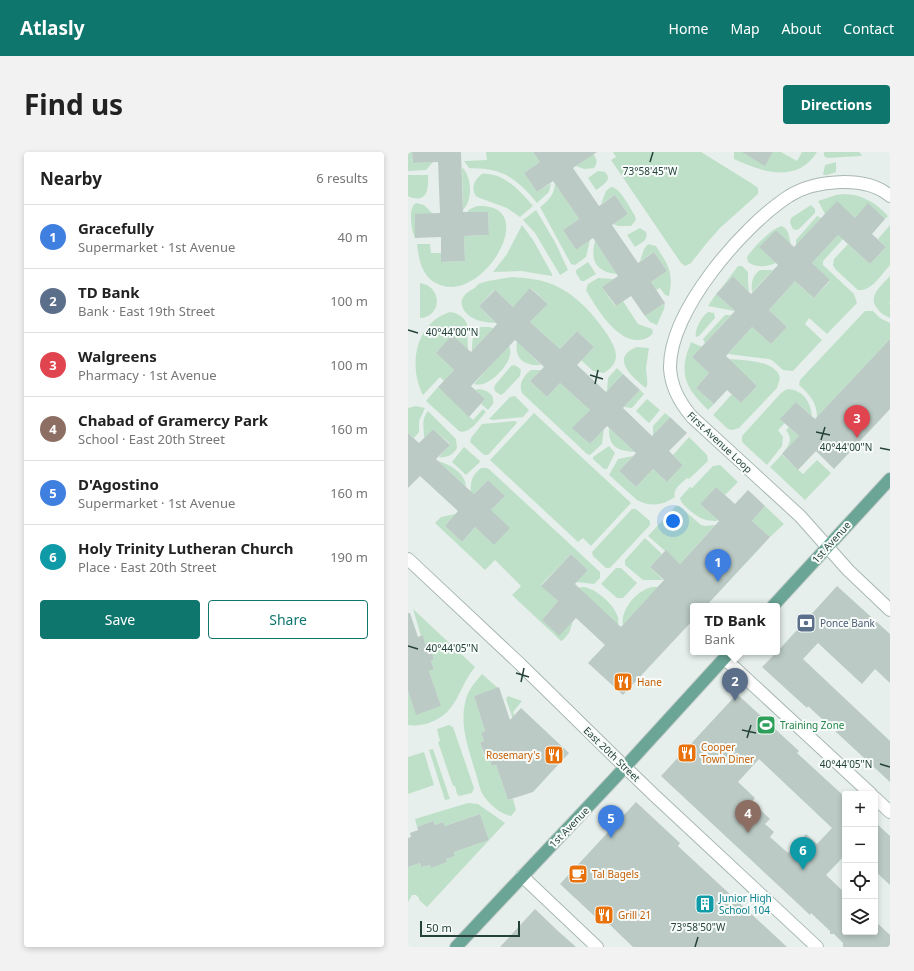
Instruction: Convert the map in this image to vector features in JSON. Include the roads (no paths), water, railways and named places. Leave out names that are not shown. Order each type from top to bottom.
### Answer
[{"type":"main road","name":"1st Avenue","points":[[776,603],[890,479]]},
{"type":"main road","name":"1st Avenue","points":[[456,947],[625,767],[727,655]]},
{"type":"street","name":"First Avenue Loop","points":[[890,196],[869,186],[851,182],[814,185],[790,196],[769,211],[721,260],[698,292],[678,331],[672,350],[670,368],[673,388],[682,405],[692,417],[800,516],[848,570],[890,610]]},
{"type":"street","name":"East 20th Street","points":[[408,559],[520,664],[654,795],[817,947]]},
{"type":"street","points":[[727,655],[868,791]]},
{"type":"street","points":[[878,801],[890,812]]},
{"type":"street","points":[[522,876],[597,947]]},
{"type":"place","name":"Walgreens","points":[[857,438]]},
{"type":"place","name":"Gracefully","points":[[718,582]]},
{"type":"place","name":"Ponce Bank","points":[[806,623]]},
{"type":"place","name":"Hane","points":[[623,682]]},
{"type":"place","name":"TD Bank","points":[[735,701]]},
{"type":"place","name":"Training Zone","points":[[766,725]]},
{"type":"place","name":"Cooper Town Diner","points":[[687,753]]},
{"type":"place","name":"Rosemary's","points":[[554,755]]},
{"type":"place","name":"Chabad of Gramercy Park","points":[[748,833]]},
{"type":"place","name":"D'Agostino","points":[[611,838]]},
{"type":"place","name":"Holy Trinity Lutheran Church","points":[[803,870]]},
{"type":"place","name":"Tal Bagels","points":[[578,874]]},
{"type":"place","name":"Junior High School 104","points":[[705,904]]},
{"type":"place","name":"Grill 21","points":[[604,915]]}]
